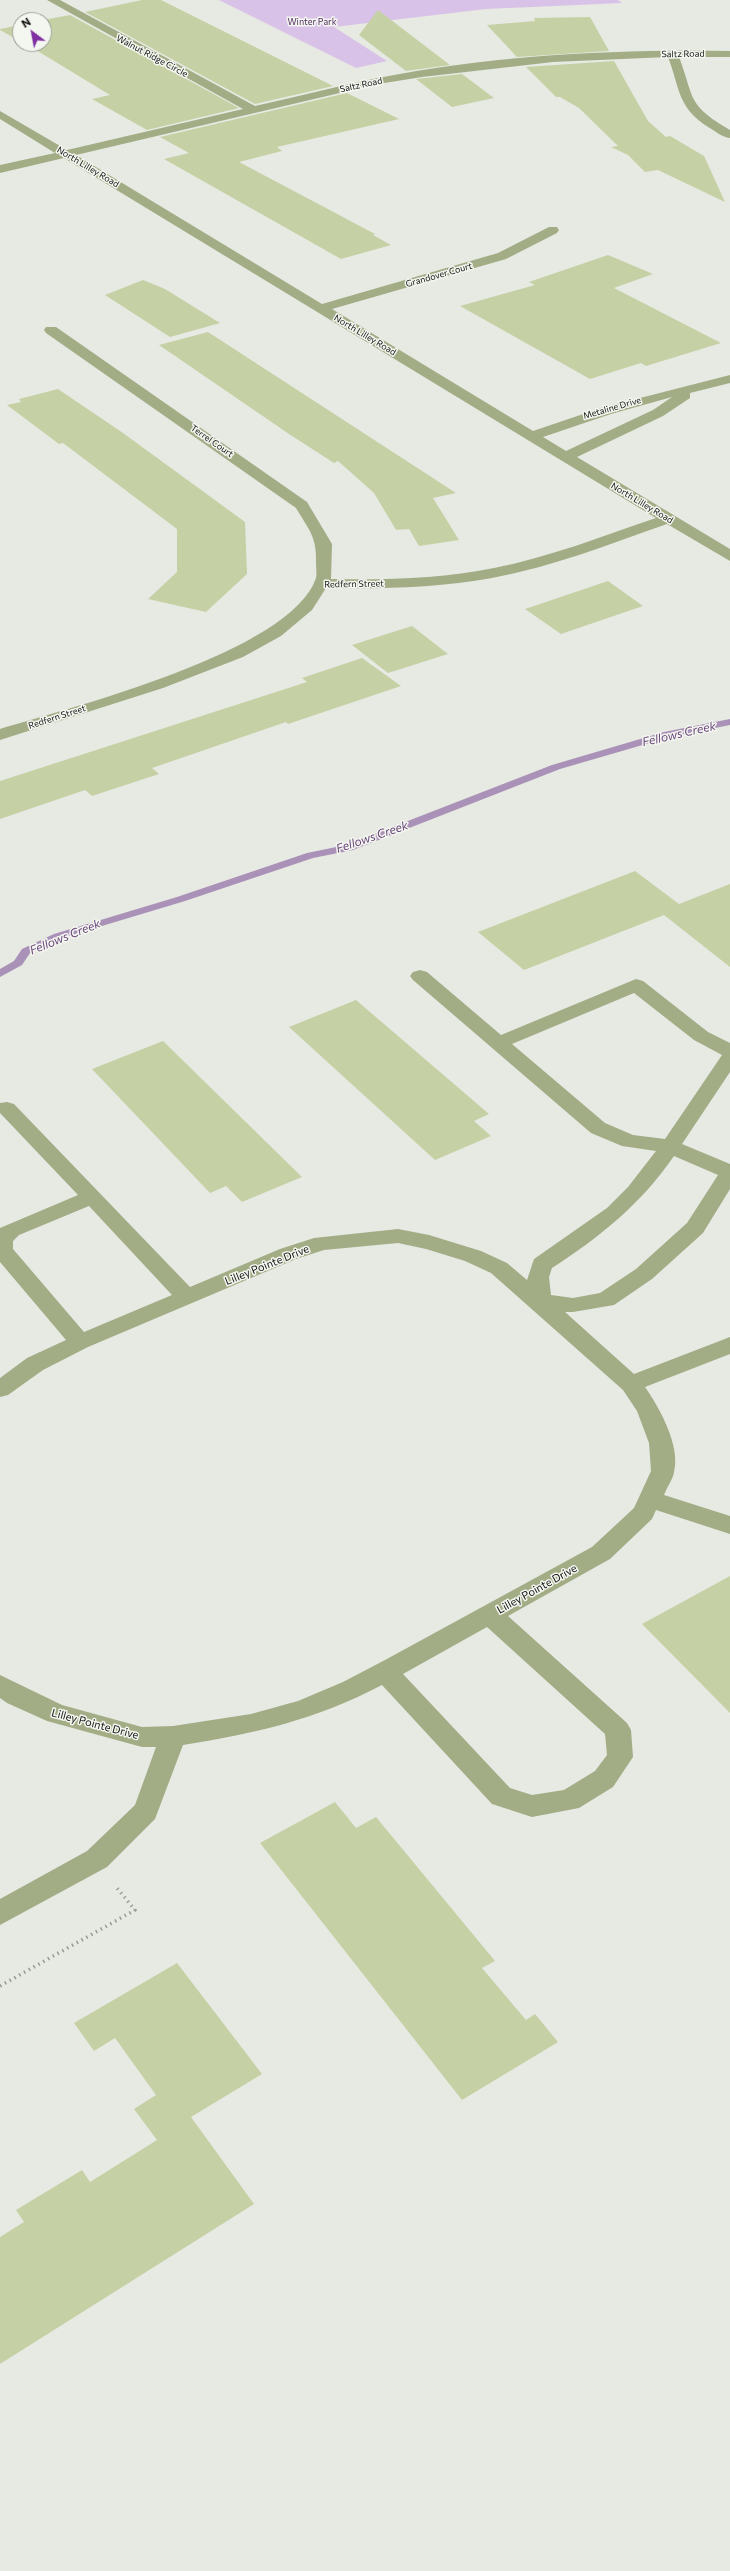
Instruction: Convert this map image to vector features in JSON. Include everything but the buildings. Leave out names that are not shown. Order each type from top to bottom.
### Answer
[{"type":"street","name":"Walnut Ridge Circle","points":[[52,0],[253,110]]},
{"type":"street","points":[[672,54],[684,95],[693,108],[716,127],[730,135]]},
{"type":"street","name":"Saltz Road","points":[[0,169],[378,81],[470,66],[571,56],[730,54]]},
{"type":"street","name":"North Lilley Road","points":[[0,114],[730,556]]},
{"type":"street","name":"Grandover Court","points":[[321,308],[502,256],[553,230]]},
{"type":"street","name":"Terrel Court","points":[[51,330],[302,505],[316,521],[325,543],[327,562],[321,583]]},
{"type":"street","name":"Metaline Drive","points":[[533,436],[572,420],[637,400],[694,389],[730,378]]},
{"type":"street","name":"Metaline Drive","points":[[567,456],[658,413],[694,389]]},
{"type":"street","name":"Redfern Street","points":[[0,735],[201,670],[244,652],[279,631],[304,609],[321,583],[409,583],[493,573],[552,558],[668,519]]},
{"type":"street","points":[[420,976],[598,1128],[629,1141],[670,1146],[730,1172],[694,1228],[644,1274],[606,1300],[585,1304],[540,1302],[538,1277],[542,1264],[609,1217],[635,1192],[670,1146],[711,1082],[730,1058]]},
{"type":"street","points":[[498,1043],[636,985],[702,1036],[730,1051]]},
{"type":"street","points":[[7,1108],[187,1297]]},
{"type":"street","points":[[80,1342],[2,1250],[2,1239],[11,1230],[92,1197]]},
{"type":"street","name":"Lilley Pointe Drive","points":[[0,1389],[35,1364],[80,1342],[288,1254],[322,1243],[398,1236],[429,1242],[473,1256],[499,1268],[540,1302],[631,1384],[648,1409],[661,1442],[663,1471],[643,1513],[601,1553],[490,1615],[352,1689],[304,1709],[251,1724],[173,1736],[142,1737],[94,1726],[56,1714],[16,1696],[0,1685]]},
{"type":"street","points":[[631,1384],[730,1345]]},
{"type":"street","points":[[650,1499],[730,1525]]},
{"type":"street","points":[[385,1671],[501,1796],[532,1806],[570,1800],[604,1779],[620,1757],[618,1730],[490,1615]]},
{"type":"street","points":[[0,1913],[97,1859],[146,1811],[173,1736]]},
{"type":"path","points":[[0,1986],[135,1910],[113,1884]]},
{"type":"green space","name":"Winter Park","points":[[219,0],[618,0],[622,3],[486,9],[334,27],[387,61],[356,68]]},
{"type":"waterway","name":"Fellows Creek","points":[[0,974],[18,963],[26,951],[58,936],[100,922],[181,899],[311,855],[349,848],[556,767],[668,734],[730,722]]}]
